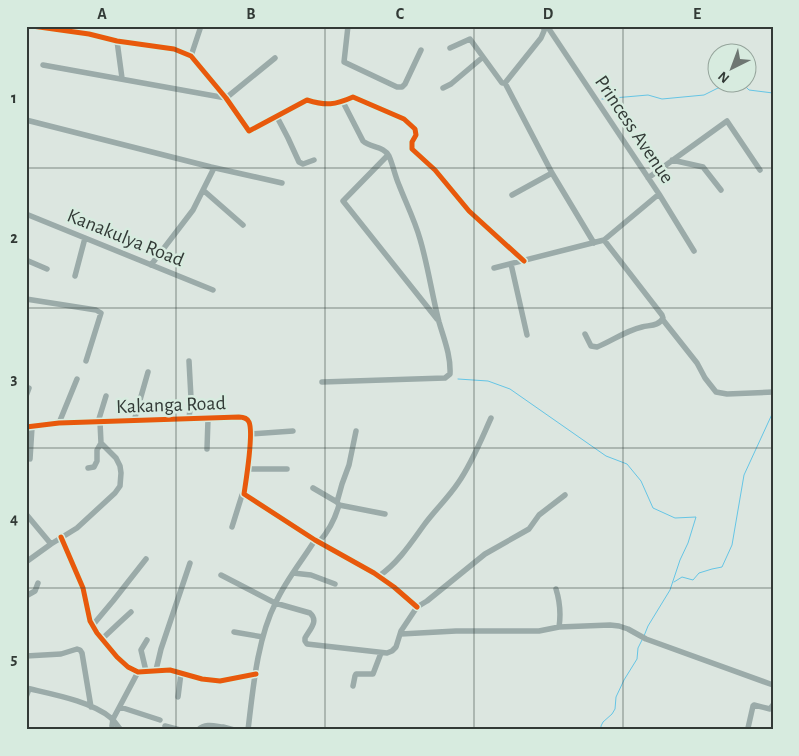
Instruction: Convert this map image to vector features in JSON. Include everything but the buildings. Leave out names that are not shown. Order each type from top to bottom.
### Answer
[{"type":"street","points":[[32,26],[174,49],[191,56],[226,98],[249,131],[307,100],[328,105],[343,102],[353,97],[404,119],[415,129],[416,135],[412,142],[412,149],[435,170],[469,211],[524,261]]},
{"type":"street","points":[[191,56],[201,26]]},
{"type":"street","points":[[348,26],[344,62],[397,87],[402,87],[404,84],[421,50]]},
{"type":"street","points":[[505,83],[541,38],[546,26]]},
{"type":"street","name":"Princess Avenue","points":[[546,26],[659,194],[694,251]]},
{"type":"street","points":[[450,48],[470,40],[502,83],[505,83],[552,173],[594,242]]},
{"type":"street","points":[[117,41],[122,78]]},
{"type":"street","points":[[443,88],[451,84],[483,57]]},
{"type":"street","points":[[226,98],[275,58]]},
{"type":"street","points":[[43,65],[226,98]]},
{"type":"street","points":[[322,382],[445,378],[450,374],[451,367],[421,240],[388,155],[384,150],[366,144],[363,141],[343,102]]},
{"type":"street","points":[[277,117],[299,162],[303,164],[314,160]]},
{"type":"street","points":[[26,120],[214,168],[282,183]]},
{"type":"street","points":[[648,178],[727,121],[760,170]]},
{"type":"street","points":[[388,155],[343,201],[439,321]]},
{"type":"street","points":[[672,160],[703,167],[721,190]]},
{"type":"street","points":[[151,265],[192,210],[214,168]]},
{"type":"street","points":[[512,195],[552,173]]},
{"type":"street","points":[[203,190],[242,225]]},
{"type":"street","points":[[494,268],[604,240],[659,194]]},
{"type":"street","name":"Kanakulya Road","points":[[26,214],[213,290]]},
{"type":"street","points":[[75,276],[86,238]]},
{"type":"street","points":[[604,240],[662,315],[663,320],[697,363],[705,378],[716,392],[727,394],[773,392]]},
{"type":"street","points":[[26,260],[47,269]]},
{"type":"street","points":[[511,264],[527,335]]},
{"type":"street","points":[[26,299],[96,310],[101,313],[86,361]]},
{"type":"street","points":[[585,334],[591,346],[597,347],[623,334],[658,324],[663,320]]},
{"type":"street","points":[[189,361],[191,398],[189,419]]},
{"type":"street","points":[[134,421],[148,372]]},
{"type":"street","points":[[59,423],[76,379]]},
{"type":"street","points":[[26,396],[29,388]]},
{"type":"street","points":[[88,468],[94,466],[98,461],[97,450],[101,443],[99,422],[106,396]]},
{"type":"street","name":"Kakanga Road","points":[[29,427],[59,423],[243,417],[249,422],[250,434]]},
{"type":"street","points":[[379,576],[401,556],[437,508],[458,484],[491,418]]},
{"type":"street","points":[[207,448],[208,419]]},
{"type":"street","points":[[29,427],[30,459]]},
{"type":"street","points":[[232,527],[242,495],[244,494],[250,434],[293,431]]},
{"type":"street","points":[[248,730],[263,637],[282,589],[336,517],[342,484],[349,465],[356,431]]},
{"type":"street","points":[[26,562],[77,528],[115,493],[120,486],[120,466],[116,458],[101,443]]},
{"type":"street","points":[[247,469],[287,469]]},
{"type":"street","points":[[313,488],[338,503],[384,514]]},
{"type":"street","points":[[244,494],[317,541],[379,576],[417,607]]},
{"type":"street","points":[[221,575],[275,604],[308,612],[314,617],[315,621],[305,641],[308,644],[388,653],[395,649],[405,624],[417,607],[428,601],[485,554],[529,529],[537,517],[565,495]]},
{"type":"street","points":[[26,514],[51,544]]},
{"type":"street","points":[[61,537],[83,588],[86,610],[92,626],[117,657],[128,667],[138,672],[170,670],[202,679],[220,680],[256,674]]},
{"type":"street","points":[[92,626],[146,559]]},
{"type":"street","points":[[156,670],[161,649],[190,563]]},
{"type":"street","points":[[294,573],[311,575],[336,584]]},
{"type":"street","points":[[26,596],[35,591],[38,583]]},
{"type":"street","points":[[556,589],[560,602],[559,627]]},
{"type":"street","points":[[102,639],[118,622],[131,612]]},
{"type":"street","points":[[401,634],[456,631],[540,631],[559,627],[619,626],[646,639],[773,684]]},
{"type":"street","points":[[234,632],[263,637]]},
{"type":"street","points":[[146,671],[141,650],[147,640]]},
{"type":"street","points":[[26,656],[61,654],[77,649],[80,650],[91,707]]},
{"type":"street","points":[[353,686],[356,674],[373,674],[381,653]]},
{"type":"street","points":[[112,725],[138,672]]},
{"type":"street","points":[[178,697],[181,673]]},
{"type":"street","points":[[26,697],[28,689],[66,698],[104,713],[112,725],[120,730]]},
{"type":"street","points":[[748,728],[754,705],[770,709],[773,705]]},
{"type":"street","points":[[120,707],[160,720]]},
{"type":"street","points":[[198,730],[207,725],[234,730]]},
{"type":"street","points":[[165,726],[180,730]]},
{"type":"waterway","points":[[602,99],[648,95],[662,99],[704,95],[718,88],[738,86],[745,86],[749,90],[773,93]]},
{"type":"waterway","points":[[458,379],[488,381],[510,389],[606,456],[627,464],[641,481],[653,508],[675,518],[696,517],[670,590],[644,636]]},
{"type":"waterway","points":[[674,582],[682,577],[693,580],[699,573],[722,567],[732,545],[744,475],[773,412]]},
{"type":"waterway","points":[[601,730],[603,722],[615,709],[616,697],[637,659],[638,648],[642,640]]},
{"type":"cycle path","points":[[32,26],[174,49],[191,56],[226,98],[249,131],[307,100],[330,104],[353,97],[404,119],[415,129],[416,135],[412,142],[412,149],[435,170],[469,211],[524,261]]},
{"type":"cycle path","points":[[26,427],[59,423],[245,418],[249,422],[251,436],[244,494],[315,540],[374,573],[417,607]]},
{"type":"cycle path","points":[[61,537],[83,588],[90,621],[97,633],[128,667],[138,672],[170,670],[202,679],[220,681],[256,674]]}]
